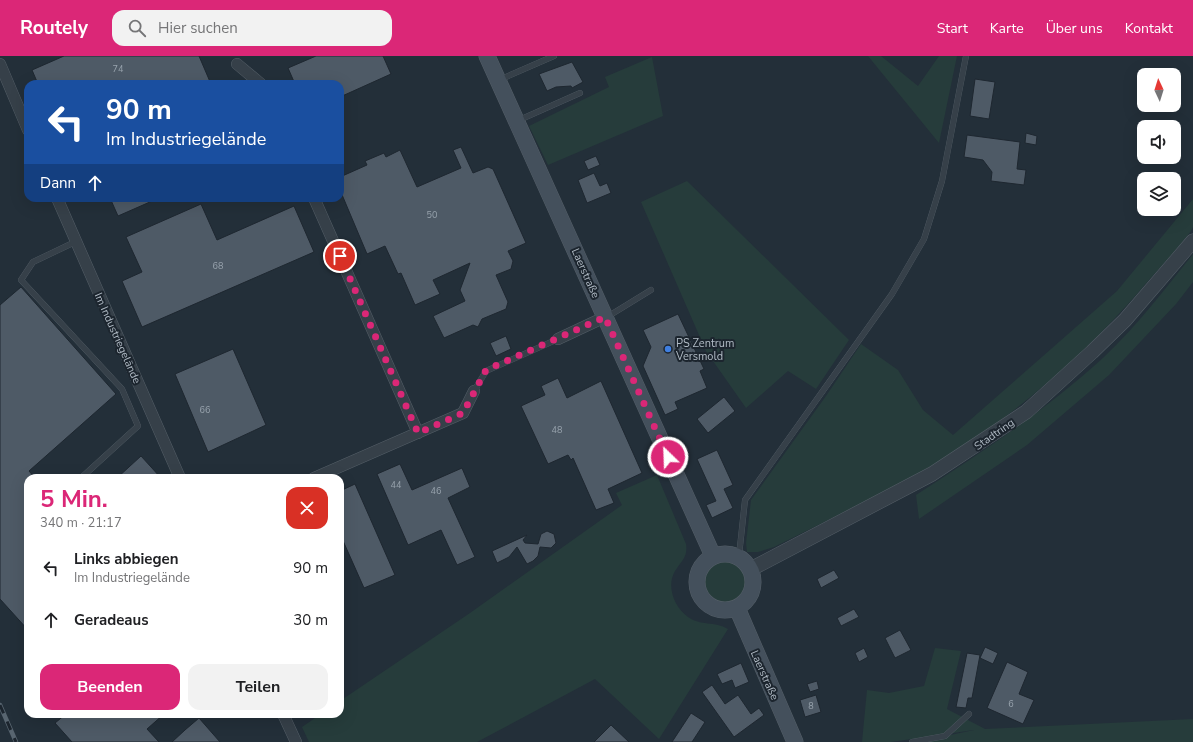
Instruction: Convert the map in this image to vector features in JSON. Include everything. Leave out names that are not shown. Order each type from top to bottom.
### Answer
[{"type":"main road","name":"Laerstraße","points":[[487,56],[713,556]]},
{"type":"main road","points":[[726,554],[739,556],[751,569],[754,582],[752,592],[746,602],[737,608],[721,610],[713,608],[701,597],[698,590],[697,580],[699,570],[705,562],[713,556],[726,554]]},
{"type":"main road","name":"Laerstraße","points":[[737,608],[796,742]]},
{"type":"street","points":[[0,64],[24,121]]},
{"type":"street","points":[[237,64],[256,80]]},
{"type":"street","name":"Im Industriegelände","points":[[59,202],[178,474]]},
{"type":"street","points":[[316,202],[418,433]]},
{"type":"street","name":"Stadtring","points":[[751,569],[932,474],[1026,412],[1125,320],[1193,241]]},
{"type":"street","points":[[558,339],[605,317]]},
{"type":"street","points":[[323,474],[463,413],[474,391]]},
{"type":"street","points":[[286,718],[296,742]]},
{"type":"lane","points":[[498,80],[554,56]]},
{"type":"lane","points":[[739,556],[745,500],[892,294],[924,239],[942,181],[966,56]]},
{"type":"lane","points":[[517,122],[580,93]]},
{"type":"lane","points":[[75,242],[33,262],[21,280],[122,390],[138,426],[85,474]]},
{"type":"lane","points":[[605,317],[651,290]]},
{"type":"lane","points":[[474,391],[486,370],[558,339]]},
{"type":"lane","points":[[912,742],[945,736],[969,714]]},
{"type":"green space","points":[[868,56],[881,56],[918,86],[939,56],[957,56],[939,143]]},
{"type":"green space","points":[[652,57],[663,116],[548,165],[529,126],[609,87],[605,77]]},
{"type":"green space","points":[[687,181],[849,340],[816,389],[788,371],[746,408],[706,351],[641,202]]},
{"type":"green space","points":[[1193,199],[1193,227],[1178,247],[1124,308],[1084,350],[1019,406],[973,440],[925,470],[774,547],[758,552],[747,552],[746,543],[751,500],[826,396],[861,344],[898,370],[923,410],[953,435],[1117,291],[1179,216],[1181,216],[1181,214]]},
{"type":"green space","points":[[1193,254],[1193,282],[1176,304],[1109,375],[1027,445],[919,519],[916,495],[1013,430],[1059,395],[1104,357],[1128,333]]},
{"type":"green space","points":[[657,475],[686,544],[685,555],[672,577],[671,590],[675,602],[683,613],[693,620],[718,625],[728,629],[659,739],[595,679],[477,742],[309,742],[302,727],[315,718],[344,718],[344,698],[470,613],[622,505],[616,493]]},
{"type":"green space","points":[[730,560],[742,566],[747,574],[747,592],[742,600],[734,605],[720,606],[708,600],[703,592],[702,578],[708,566],[716,561]]},
{"type":"green space","points":[[935,648],[961,651],[947,709],[985,729],[1193,719],[1193,742],[917,742],[974,730],[891,742],[862,742],[867,690],[889,693],[924,686]]},
{"type":"building","points":[[64,56],[199,56],[209,80],[36,80],[32,70]]},
{"type":"building","points":[[316,56],[383,56],[391,74],[344,95],[344,80],[293,80],[288,68]]},
{"type":"building","points":[[572,62],[583,82],[572,88],[571,86],[556,87],[547,91],[539,74]]},
{"type":"building","points":[[975,79],[995,82],[989,119],[970,116]]},
{"type":"building","points":[[1026,133],[1037,136],[1036,145],[1025,143]]},
{"type":"building","points":[[967,135],[1020,142],[1017,169],[1026,170],[1024,185],[991,181],[992,172],[983,160],[964,157]]},
{"type":"building","points":[[461,147],[473,173],[488,167],[493,169],[526,243],[508,251],[513,261],[511,269],[496,275],[508,302],[506,309],[482,319],[478,327],[473,325],[444,338],[433,316],[465,301],[460,290],[470,263],[433,280],[440,294],[415,305],[401,273],[398,274],[385,246],[367,254],[344,199],[344,175],[367,165],[365,161],[384,153],[386,157],[400,150],[417,187],[461,168],[453,150]]},
{"type":"building","points":[[596,156],[600,165],[588,170],[584,161]]},
{"type":"building","points":[[594,173],[600,186],[607,183],[611,193],[587,203],[578,180]]},
{"type":"building","points":[[112,202],[150,202],[118,216]]},
{"type":"building","points":[[201,204],[217,240],[294,206],[314,252],[142,327],[122,281],[142,272],[126,237]]},
{"type":"building","points":[[21,287],[116,394],[29,471],[32,474],[24,474],[24,626],[0,599],[0,305]]},
{"type":"building","points":[[678,314],[704,369],[700,371],[707,388],[675,402],[678,409],[665,415],[643,366],[651,347],[643,330]]},
{"type":"building","points":[[506,336],[511,349],[496,356],[490,343]]},
{"type":"building","points":[[233,349],[266,425],[208,452],[175,374]]},
{"type":"building","points":[[558,378],[567,398],[601,381],[642,473],[608,489],[614,503],[596,510],[573,458],[571,460],[568,455],[548,464],[521,406],[545,395],[541,386]]},
{"type":"building","points":[[724,397],[735,411],[708,433],[697,419]]},
{"type":"building","points":[[717,450],[733,485],[724,489],[733,508],[712,518],[706,505],[716,501],[697,459]]},
{"type":"building","points":[[141,456],[157,474],[121,474]]},
{"type":"building","points":[[400,464],[412,490],[462,468],[470,487],[448,498],[475,557],[457,565],[441,530],[408,545],[377,474]]},
{"type":"building","points":[[355,484],[395,575],[364,588],[344,543],[344,489]]},
{"type":"building","points":[[547,531],[554,534],[556,543],[551,548],[540,547],[538,556],[533,561],[527,564],[517,547],[509,557],[497,563],[492,551],[527,535],[523,540],[525,543],[538,544],[541,534]]},
{"type":"building","points":[[834,570],[839,578],[821,588],[817,579]]},
{"type":"building","points":[[854,609],[859,617],[841,626],[837,618]]},
{"type":"building","points":[[900,630],[911,650],[895,658],[885,638]]},
{"type":"building","points":[[985,647],[998,653],[993,664],[980,658]]},
{"type":"building","points":[[864,648],[868,657],[859,662],[855,653]]},
{"type":"building","points":[[967,653],[980,655],[972,698],[968,698],[966,708],[956,707]]},
{"type":"building","points":[[1007,662],[1028,672],[1019,694],[1034,700],[1023,724],[987,708]]},
{"type":"building","points":[[741,663],[749,682],[735,688],[732,680],[722,684],[717,674]]},
{"type":"building","points":[[817,681],[819,689],[810,692],[807,684]]},
{"type":"building","points":[[712,685],[725,704],[738,695],[751,714],[759,708],[764,715],[734,737],[702,692]]},
{"type":"building","points":[[816,695],[821,712],[805,717],[800,700]]},
{"type":"building","points":[[691,713],[705,722],[692,742],[672,742]]},
{"type":"building","points":[[61,718],[159,718],[147,729],[159,742],[72,742],[55,723]]},
{"type":"building","points":[[199,718],[220,742],[172,742],[185,730]]},
{"type":"building","points":[[611,725],[629,742],[594,742]]},
{"type":"railway","points":[[0,705],[16,742]]},
{"type":"place","name":"PS Zentrum Versmold","points":[[668,349]]},
{"type":"route","points":[[340,256],[418,433],[463,413],[486,370],[575,332],[605,317],[668,457]]}]
